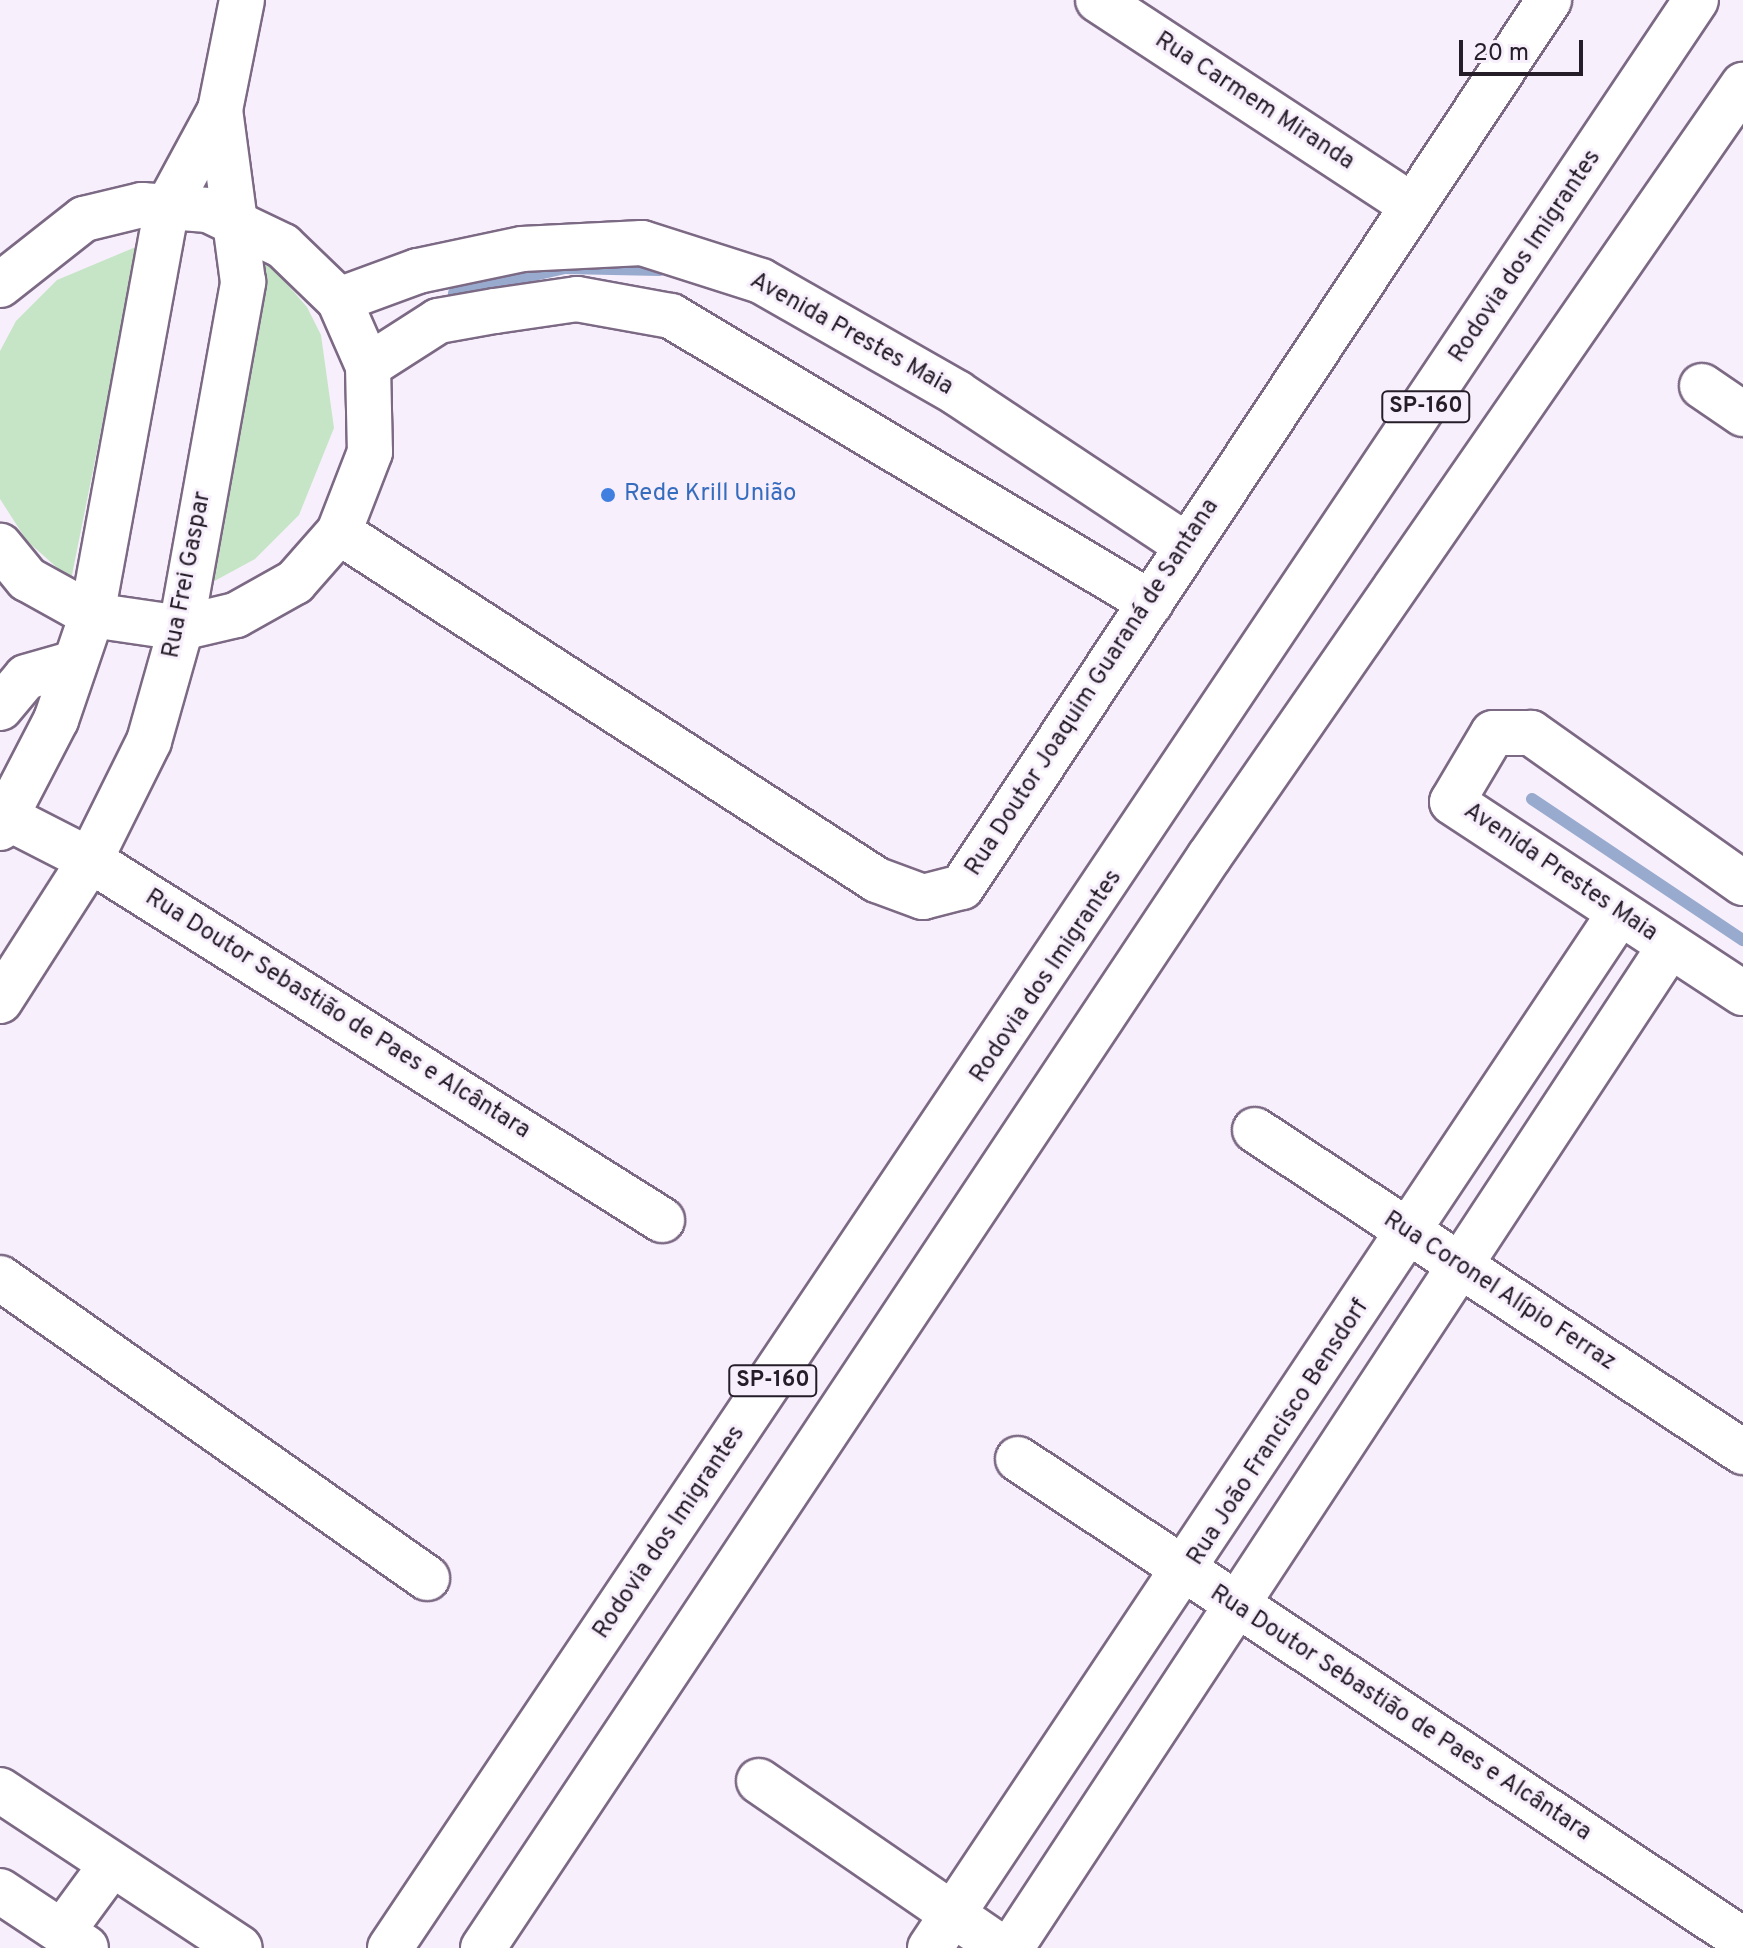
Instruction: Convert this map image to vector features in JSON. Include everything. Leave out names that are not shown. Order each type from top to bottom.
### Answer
[{"type":"main road","name":"Rua Frei Gaspar","points":[[2,820],[56,720],[92,615],[167,208],[220,110],[242,0]]},
{"type":"main road","name":"Rua Carmem Miranda","points":[[1098,0],[1410,204]]},
{"type":"main road","name":"Rua Doutor Joaquim Guaraná de Santana","points":[[339,532],[783,823],[877,880],[923,897],[962,887],[1410,204],[1549,0]]},
{"type":"main road","name":"Rodovia dos Imigrantes","points":[[390,1948],[1156,815],[1696,0]]},
{"type":"main road","name":"SP-160","points":[[483,1948],[1209,857],[1743,85]]},
{"type":"main road","name":"Rua Frei Gaspar","points":[[0,1001],[90,860],[149,741],[181,628],[243,282],[220,110]]},
{"type":"main road","points":[[0,285],[84,219],[142,205],[208,210],[283,246],[339,300],[368,366],[370,452],[339,532],[295,582],[236,615],[181,628],[92,615],[27,579],[0,546]]},
{"type":"main road","name":"Avenida Prestes Maia","points":[[339,300],[418,271],[522,249],[642,243],[761,281],[957,393],[1187,546]]},
{"type":"main road","points":[[368,366],[438,321],[495,311],[577,299],[671,316],[1151,603]]},
{"type":"main road","points":[[1702,386],[1743,414]]},
{"type":"main road","points":[[0,708],[26,677],[75,663]]},
{"type":"main road","name":"Avenida Prestes Maia","points":[[1743,883],[1531,733],[1493,733],[1452,802],[1743,993]]},
{"type":"main road","name":"Rua Doutor Sebastião de Paes e Alcântara","points":[[2,820],[90,860],[662,1220]]},
{"type":"main road","name":"Rua João Francisco Bensdorf","points":[[942,1932],[1186,1574],[1619,914]]},
{"type":"main road","points":[[1011,1948],[1463,1267],[1670,946]]},
{"type":"main road","name":"Rua Coronel Alípio Ferraz","points":[[1255,1130],[1743,1452]]},
{"type":"main road","points":[[0,1278],[427,1578]]},
{"type":"main road","name":"Rua Doutor Sebastião de Paes e Alcântara","points":[[1018,1459],[1186,1574],[1743,1940]]},
{"type":"main road","points":[[759,1781],[942,1932],[1002,1948]]},
{"type":"main road","points":[[0,1790],[240,1948]]},
{"type":"main road","points":[[0,1891],[74,1940],[112,1864]]},
{"type":"green space","points":[[138,246],[71,580],[27,541],[0,499],[0,351],[16,321],[57,280]]},
{"type":"green space","points":[[266,260],[307,307],[321,335],[334,428],[299,515],[255,559],[209,584]]},
{"type":"waterway","points":[[454,293],[565,268],[660,270]]},
{"type":"waterway","points":[[1532,799],[1743,940]]},
{"type":"place","name":"Rede Krill União","points":[[608,495]]}]
